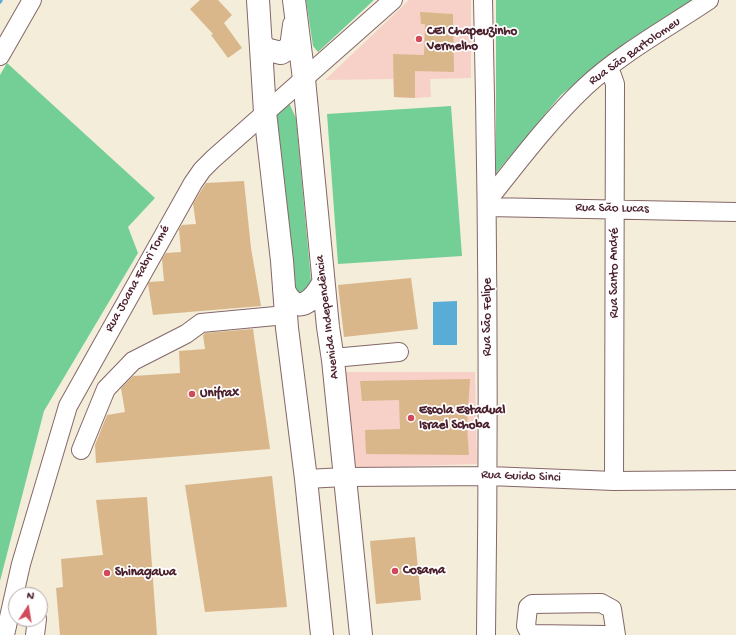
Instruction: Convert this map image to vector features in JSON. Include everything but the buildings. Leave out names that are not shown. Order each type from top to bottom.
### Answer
[{"type":"main road","points":[[258,0],[265,112],[286,322],[306,479],[322,635]]},
{"type":"main road","points":[[261,42],[265,49],[272,52],[281,53],[291,47],[295,9]]},
{"type":"main road","name":"Avenida Independência","points":[[295,9],[304,79],[323,283],[333,358],[361,635]]},
{"type":"main road","points":[[284,290],[289,300],[294,303],[307,303],[315,297],[323,283]]},
{"type":"main road","points":[[286,322],[303,317],[316,320],[328,327]]},
{"type":"street","points":[[0,56],[32,0]]},
{"type":"street","name":"Rua Joana Fabri Tomé","points":[[5,635],[21,564],[68,406],[197,176],[213,159],[265,112],[393,0]]},
{"type":"street","name":"Rua São Felipe","points":[[483,0],[488,203],[489,476],[486,635]]},
{"type":"street","name":"Rua São Bartolomeu","points":[[488,203],[548,126],[585,87],[609,67],[709,0]]},
{"type":"street","name":"Rua Santo André","points":[[609,67],[615,84],[616,208],[614,481]]},
{"type":"street","name":"Rua São Lucas","points":[[488,203],[736,212]]},
{"type":"street","points":[[82,450],[106,389],[133,361],[186,334],[201,322],[286,322]]},
{"type":"street","points":[[333,358],[399,352]]},
{"type":"street","name":"Rua Guido Sinci","points":[[306,479],[345,477],[489,476],[614,481],[736,480]]},
{"type":"street","points":[[605,635],[530,634],[526,626],[528,607],[532,604],[601,603],[612,609],[616,635]]},
{"type":"shaded area","name":"CEI Chapeuzinho Vermelho","points":[[409,0],[471,0],[471,78],[430,79],[431,97],[415,98],[394,97],[393,79],[325,80]]},
{"type":"shaded area","name":"Escola Estadual Israel Schoba","points":[[343,372],[475,372],[477,464],[350,468]]},
{"type":"green space","points":[[306,0],[374,0],[318,52],[313,46]]},
{"type":"green space","points":[[496,0],[693,0],[621,48],[561,95],[496,173]]},
{"type":"green space","points":[[7,63],[155,198],[128,227],[138,253],[44,411],[0,581],[0,75]]},
{"type":"green space","points":[[285,102],[290,105],[296,118],[312,292],[306,299],[288,291],[271,113]]},
{"type":"green space","points":[[451,106],[462,256],[338,264],[327,114]]},
{"type":"water","points":[[457,301],[457,345],[433,345],[433,302]]},
{"type":"place","name":"CEI Chapeuzinho Vermelho","points":[[419,39]]},
{"type":"place","name":"Unifrax","points":[[192,394]]},
{"type":"place","name":"Escola Estadual Israel Schoba","points":[[411,418]]},
{"type":"place","name":"Cosama","points":[[395,571]]},
{"type":"place","name":"Shinagawa","points":[[107,573]]}]
